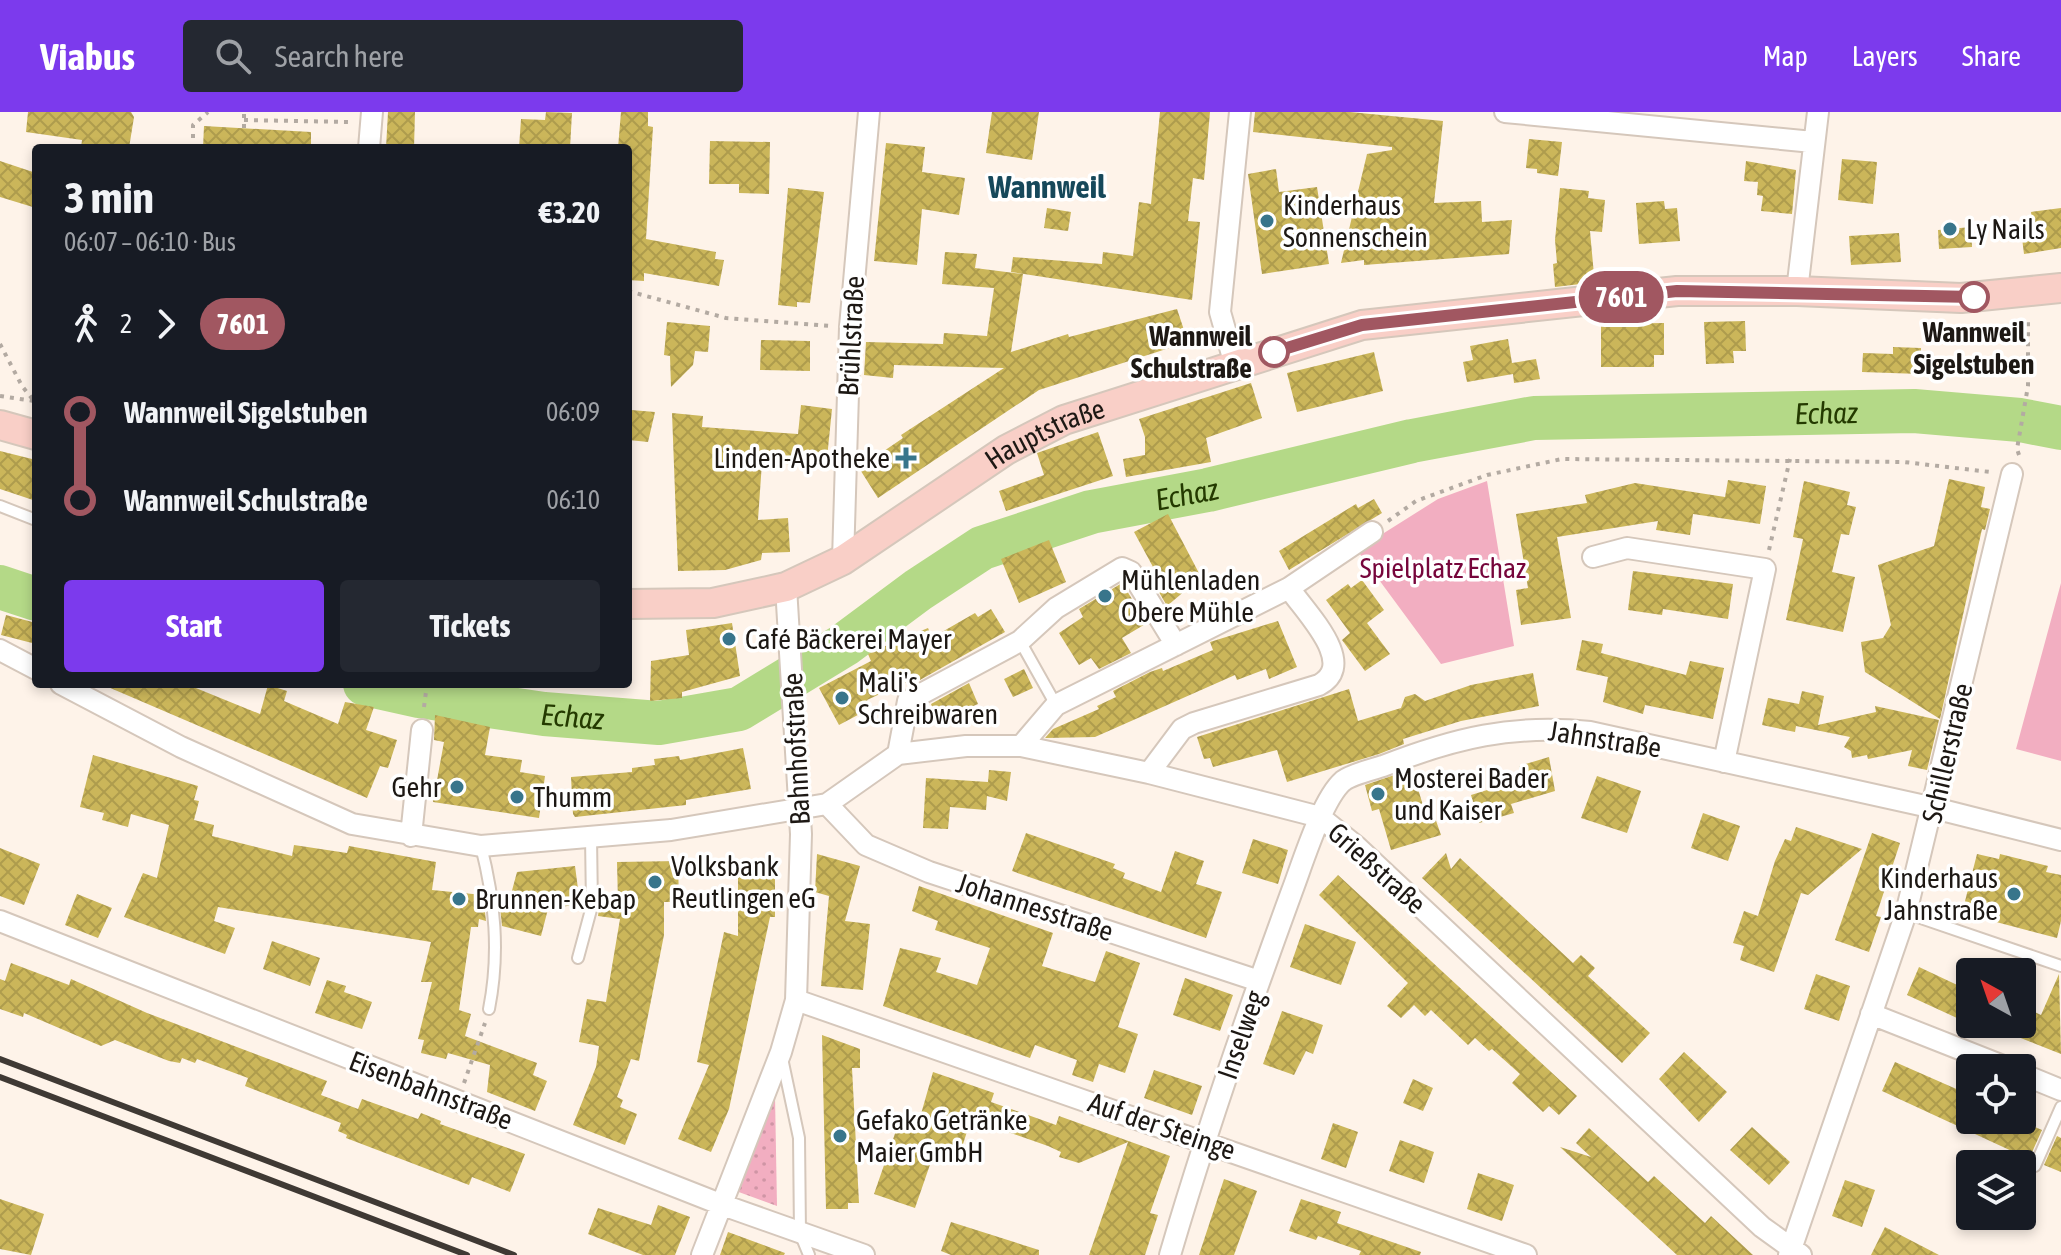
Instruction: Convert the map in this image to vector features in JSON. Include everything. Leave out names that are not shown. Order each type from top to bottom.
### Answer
[{"type":"main road","name":"Hauptstraße","points":[[632,604],[713,603],[786,587],[843,560],[1035,433],[1064,420],[1362,325],[1677,291],[1797,291],[1961,298],[2061,288]]},
{"type":"main road","points":[[0,425],[32,434]]},
{"type":"street","name":"Brühlstraße","points":[[843,560],[850,327],[869,112]]},
{"type":"street","points":[[1235,365],[1220,312],[1240,112]]},
{"type":"street","points":[[1505,112],[1813,142]]},
{"type":"street","points":[[1797,291],[1818,112]]},
{"type":"street","points":[[369,144],[372,117]]},
{"type":"street","name":"Schillerstraße","points":[[1793,1253],[1906,913],[1934,808],[2012,474]]},
{"type":"street","points":[[1021,746],[1056,705],[1289,588],[1372,532]]},
{"type":"street","points":[[1593,557],[1627,548],[1765,569],[1724,762]]},
{"type":"street","points":[[898,754],[908,701],[1020,641],[1056,608],[1122,568],[1131,572],[1176,645]]},
{"type":"street","name":"Bahnhofstraße","points":[[702,1255],[781,1052],[796,1000],[799,808],[786,587]]},
{"type":"street","points":[[1149,773],[1182,729],[1319,685],[1333,676],[1336,669],[1333,654],[1289,588]]},
{"type":"street","points":[[0,650],[32,667]]},
{"type":"street","name":"Grießstraße","points":[[69,688],[181,747],[352,824],[481,846],[671,830],[827,804],[898,754],[966,746],[1021,746],[1149,773],[1320,817],[1356,846],[1793,1253]]},
{"type":"street","name":"Jahnstraße","points":[[1320,817],[1343,781],[1427,749],[1490,733],[1542,727],[1590,732],[1934,808],[2061,840]]},
{"type":"street","points":[[411,836],[422,730]]},
{"type":"street","name":"Johannesstraße","points":[[827,804],[866,845],[929,872],[1259,981]]},
{"type":"street","name":"Inselweg","points":[[1170,1255],[1204,1140],[1320,817]]},
{"type":"street","name":"Eisenbahnstraße","points":[[0,921],[720,1204],[864,1255]]},
{"type":"street","name":"Auf der Steinge","points":[[796,1000],[1526,1255]]},
{"type":"street","points":[[1871,1014],[1972,1054]]},
{"type":"street","points":[[2036,1080],[2061,1090]]},
{"type":"lane","points":[[0,506],[32,518]]},
{"type":"lane","points":[[1020,641],[1056,705]]},
{"type":"lane","points":[[578,958],[592,906],[591,837]]},
{"type":"lane","points":[[481,846],[496,927],[496,975],[489,1009]]},
{"type":"lane","points":[[1906,913],[2061,966]]},
{"type":"lane","name":"Bahnhofstraße","points":[[781,1052],[799,1138],[800,1233]]},
{"type":"lane","points":[[2036,1164],[2061,1107]]},
{"type":"lane","points":[[800,1233],[809,1255]]},
{"type":"path","points":[[193,144],[193,125],[208,112]]},
{"type":"path","points":[[244,112],[244,128]]},
{"type":"path","points":[[244,120],[372,117]]},
{"type":"path","points":[[632,292],[726,318],[850,327]]},
{"type":"path","points":[[1372,532],[1416,501],[1487,475],[1562,459],[1904,462],[2012,474],[2020,459],[2017,449],[2028,386],[2028,292]]},
{"type":"path","points":[[0,344],[22,386],[32,398]]},
{"type":"path","points":[[0,396],[32,401]]},
{"type":"path","points":[[1765,569],[1790,459]]},
{"type":"path","points":[[459,1100],[489,1009]]},
{"type":"green space","name":"Spielplatz Echaz","points":[[1487,481],[1514,646],[1441,664],[1357,550],[1438,499]]},
{"type":"green space","points":[[2061,583],[2061,761],[2016,749]]},
{"type":"green space","points":[[775,1096],[777,1206],[736,1191]]},
{"type":"building","points":[[28,112],[131,112],[134,117],[130,144],[82,144],[82,140],[26,132]]},
{"type":"building","points":[[388,112],[415,112],[414,144],[386,144]]},
{"type":"building","points":[[546,112],[572,113],[570,144],[519,144],[521,119],[545,120]]},
{"type":"building","points":[[621,112],[648,112],[648,126],[653,127],[646,239],[716,252],[715,259],[724,260],[719,286],[644,273],[644,281],[632,280],[632,144],[618,144]]},
{"type":"building","points":[[992,112],[1039,112],[1032,160],[986,153]]},
{"type":"building","points":[[1160,112],[1210,112],[1204,180],[1193,178],[1188,221],[1200,222],[1192,300],[1011,272],[1013,257],[1102,264],[1103,252],[1133,256],[1139,202],[1151,204]]},
{"type":"building","points":[[1255,112],[1350,112],[1443,121],[1434,203],[1481,201],[1482,222],[1512,220],[1509,254],[1364,265],[1364,260],[1341,263],[1367,154],[1392,150],[1392,147],[1253,132]]},
{"type":"building","points":[[204,126],[311,132],[311,144],[203,144]]},
{"type":"building","points":[[1529,139],[1562,142],[1558,176],[1526,168]]},
{"type":"building","points":[[710,141],[770,142],[769,194],[739,193],[739,184],[709,184]]},
{"type":"building","points":[[886,143],[925,147],[922,172],[965,178],[959,215],[922,209],[917,265],[874,261]]},
{"type":"building","points":[[1842,159],[1877,162],[1873,204],[1838,200]]},
{"type":"building","points":[[0,161],[32,172],[32,207],[0,197]]},
{"type":"building","points":[[1746,161],[1796,170],[1792,214],[1761,211],[1763,196],[1757,195],[1758,182],[1744,181]]},
{"type":"building","name":"Kinderhaus Sonnenschein","points":[[1276,169],[1279,192],[1317,187],[1329,264],[1262,274],[1248,174]]},
{"type":"building","points":[[788,188],[824,192],[810,303],[797,302],[797,307],[778,305]]},
{"type":"building","points":[[1560,188],[1589,191],[1588,198],[1605,200],[1602,232],[1590,231],[1594,275],[1588,276],[1589,283],[1555,287],[1553,264],[1557,263],[1555,240]]},
{"type":"building","points":[[1664,201],[1665,209],[1677,208],[1680,241],[1639,244],[1636,203]]},
{"type":"building","points":[[1047,208],[1071,212],[1068,231],[1044,228]]},
{"type":"building","points":[[2061,208],[2061,248],[2024,254],[2020,222],[2032,220],[2031,212]]},
{"type":"building","points":[[1971,227],[1972,247],[1939,249],[1938,230]]},
{"type":"building","points":[[1899,233],[1901,262],[1851,265],[1849,236]]},
{"type":"building","points":[[945,252],[977,254],[975,268],[1023,274],[1011,352],[1068,334],[1069,337],[1177,309],[1188,342],[1039,390],[878,498],[859,468],[903,438],[901,435],[1004,368],[894,365],[893,378],[864,375],[866,342],[943,344],[944,333],[987,336],[994,288],[942,284]]},
{"type":"building","points":[[1745,321],[1746,351],[1733,351],[1734,363],[1706,364],[1704,322]]},
{"type":"building","points":[[667,322],[710,326],[708,352],[695,351],[693,365],[671,387],[670,356],[664,355]]},
{"type":"building","points":[[1664,323],[1664,355],[1654,355],[1654,367],[1601,367],[1601,324]]},
{"type":"building","points":[[1508,339],[1512,363],[1536,359],[1540,379],[1514,383],[1513,374],[1467,382],[1463,362],[1473,360],[1470,346]]},
{"type":"building","points":[[761,340],[810,341],[810,371],[760,370]]},
{"type":"building","points":[[1893,347],[1921,348],[1920,374],[1862,372],[1863,353],[1893,354]]},
{"type":"building","points":[[1374,352],[1383,391],[1297,412],[1287,373]]},
{"type":"building","points":[[1251,383],[1262,418],[1206,438],[1211,462],[1126,477],[1123,459],[1145,455],[1145,437],[1139,419]]},
{"type":"building","points":[[801,405],[832,409],[826,468],[762,462],[758,520],[788,518],[790,552],[762,553],[761,560],[725,570],[678,571],[672,413],[703,416],[702,427],[798,434]]},
{"type":"building","points":[[632,410],[655,412],[648,442],[632,440]]},
{"type":"building","points":[[1098,432],[1113,476],[1006,511],[999,491],[1044,475],[1037,453]]},
{"type":"building","points":[[0,451],[32,459],[32,500],[0,489]]},
{"type":"building","points":[[1949,479],[1985,487],[1981,507],[1990,509],[1985,530],[1982,529],[1940,719],[1865,672],[1861,642],[1883,638],[1891,625],[1878,565],[1934,546]]},
{"type":"building","points":[[1728,480],[1766,486],[1760,524],[1693,514],[1690,535],[1656,530],[1658,521],[1557,537],[1571,618],[1521,625],[1516,590],[1528,588],[1516,514],[1587,503],[1585,495],[1635,483],[1725,497]]},
{"type":"building","points":[[1804,481],[1850,492],[1847,505],[1856,507],[1849,535],[1841,534],[1832,572],[1855,577],[1843,632],[1786,620],[1803,539],[1793,537]]},
{"type":"building","points":[[1374,499],[1382,513],[1289,570],[1279,551],[1356,504],[1358,508]]},
{"type":"building","points":[[1168,514],[1201,577],[1167,606],[1156,587],[1165,589],[1134,532]]},
{"type":"building","points":[[1049,540],[1066,582],[1019,603],[1001,559]]},
{"type":"building","points":[[1633,571],[1733,584],[1728,619],[1663,609],[1662,615],[1628,610]]},
{"type":"building","points":[[1362,580],[1384,610],[1367,623],[1390,654],[1365,671],[1342,640],[1350,633],[1326,600],[1348,584],[1351,588]]},
{"type":"building","points":[[1122,583],[1147,623],[1122,638],[1131,653],[1099,669],[1091,658],[1079,665],[1059,633],[1083,617],[1079,609]]},
{"type":"building","points":[[991,609],[1005,632],[920,680],[919,676],[867,700],[871,708],[839,725],[819,688],[871,661],[868,654],[928,628],[931,635],[942,632],[975,613],[978,617]]},
{"type":"building","points":[[6,615],[32,622],[32,643],[1,635]]},
{"type":"building","points":[[1278,621],[1297,667],[1269,679],[1266,669],[1237,680],[1235,675],[1095,737],[1045,738],[1053,729],[1099,709],[1097,706],[1116,697],[1113,691],[1150,672],[1162,668],[1163,671],[1213,650],[1210,642]]},
{"type":"building","points":[[732,623],[740,676],[682,692],[682,698],[650,701],[651,661],[689,655],[686,630]]},
{"type":"building","points":[[1582,640],[1603,644],[1601,653],[1686,675],[1690,661],[1724,668],[1713,719],[1645,705],[1643,714],[1603,702],[1608,677],[1576,670]]},
{"type":"building","points":[[1024,669],[1033,688],[1013,697],[1004,679]]},
{"type":"building","points":[[1533,673],[1539,706],[1461,721],[1403,739],[1404,744],[1379,754],[1287,782],[1277,750],[1213,767],[1210,758],[1204,759],[1197,737],[1349,689],[1358,721],[1401,708],[1405,697],[1415,694],[1425,701],[1471,685]]},
{"type":"building","points":[[969,683],[978,704],[938,721],[931,704]]},
{"type":"building","points":[[110,688],[196,688],[260,714],[267,688],[278,688],[287,691],[284,701],[338,724],[345,702],[374,707],[366,730],[397,740],[388,768],[380,766],[367,798]]},
{"type":"building","points":[[1802,691],[1824,696],[1818,725],[1876,712],[1875,706],[1939,720],[1927,770],[1908,766],[1912,750],[1868,759],[1867,755],[1852,758],[1851,751],[1844,747],[1850,737],[1796,726],[1795,732],[1762,725],[1768,698],[1799,704]]},
{"type":"building","points":[[435,715],[490,727],[485,755],[522,760],[520,772],[545,776],[539,818],[433,802],[444,742],[434,740]]},
{"type":"building","points":[[743,748],[751,789],[686,800],[686,805],[575,817],[573,814],[571,777],[632,772],[632,768],[655,765],[654,759],[679,756],[680,760]]},
{"type":"building","points":[[93,755],[198,786],[194,800],[199,801],[194,820],[214,825],[212,836],[292,856],[294,845],[347,853],[349,846],[436,862],[432,890],[483,895],[486,921],[479,919],[478,927],[471,927],[459,1010],[471,1014],[465,1036],[537,1063],[533,1075],[547,1081],[535,1111],[487,1092],[490,1065],[448,1053],[446,1059],[421,1053],[424,1040],[418,1039],[432,982],[421,982],[431,942],[218,907],[214,921],[235,928],[225,954],[124,917],[143,873],[157,878],[169,825],[131,814],[128,827],[102,820],[104,813],[80,807]]},
{"type":"building","points":[[1549,757],[1555,791],[1511,804],[1514,813],[1479,823],[1471,795],[1523,779],[1519,766]]},
{"type":"building","points":[[1412,769],[1425,812],[1432,809],[1441,835],[1391,850],[1379,809],[1372,811],[1365,785]]},
{"type":"building","points":[[989,770],[1011,772],[1007,801],[987,796],[986,810],[950,807],[948,829],[923,828],[926,778],[988,782]]},
{"type":"building","points":[[1597,776],[1641,791],[1627,833],[1581,818]]},
{"type":"building","points":[[1703,813],[1740,826],[1728,861],[1691,848]]},
{"type":"building","points":[[1796,827],[1862,849],[1808,895],[1801,893],[1774,972],[1740,960],[1744,946],[1733,943],[1744,911],[1758,916],[1775,861],[1785,839],[1791,841]]},
{"type":"building","points":[[1026,833],[1115,864],[1113,868],[1125,873],[1123,878],[1161,892],[1175,851],[1204,861],[1196,884],[1222,892],[1206,938],[1012,871]]},
{"type":"building","points":[[1872,833],[1900,843],[1876,916],[1881,917],[1869,952],[1835,940]]},
{"type":"building","points":[[1253,839],[1288,850],[1278,884],[1242,873]]},
{"type":"building","points":[[0,848],[40,864],[24,905],[0,896]]},
{"type":"building","points":[[1446,853],[1451,869],[1460,858],[1573,963],[1581,955],[1595,968],[1588,976],[1650,1033],[1622,1063],[1422,878]]},
{"type":"building","points":[[817,854],[860,866],[845,921],[870,924],[863,990],[821,986],[829,896],[815,892]]},
{"type":"building","name":"Kinderhaus Jahnstraße","points":[[1977,854],[1999,859],[2000,854],[2048,866],[2046,872],[2061,875],[2061,921],[2057,938],[1962,913]]},
{"type":"building","points":[[678,861],[679,902],[664,902],[664,935],[639,1061],[631,1059],[617,1097],[623,1100],[620,1107],[637,1114],[625,1145],[573,1125],[596,1067],[599,1046],[579,1042],[587,999],[606,1002],[620,919],[598,916],[600,902],[618,902],[617,862]]},
{"type":"building","points":[[738,865],[775,865],[775,917],[770,917],[729,1109],[711,1152],[678,1139],[709,1065],[697,1062],[724,932],[738,936]]},
{"type":"building","points":[[575,866],[580,904],[548,909],[541,936],[502,926],[499,897],[510,898],[517,872]]},
{"type":"building","points":[[1338,875],[1577,1096],[1559,1115],[1549,1106],[1543,1112],[1512,1083],[1520,1074],[1492,1049],[1489,1051],[1475,1038],[1468,1045],[1431,1010],[1425,1016],[1414,1005],[1401,1018],[1387,1006],[1408,983],[1319,895]]},
{"type":"building","points":[[919,886],[1053,933],[1042,966],[1095,982],[1106,951],[1140,963],[1118,1027],[1138,1034],[1125,1073],[1099,1064],[1093,1082],[1072,1075],[1077,1060],[1035,1045],[1030,1058],[883,1006],[900,948],[941,958],[936,972],[977,985],[990,948],[935,930],[938,921],[912,911]]},
{"type":"building","points":[[77,894],[112,908],[98,938],[65,925]]},
{"type":"building","points":[[1305,924],[1356,942],[1341,985],[1290,967]]},
{"type":"building","points":[[272,941],[320,958],[310,986],[263,969]]},
{"type":"building","points":[[11,963],[69,985],[71,979],[147,1013],[327,1081],[321,1095],[358,1109],[362,1099],[418,1119],[421,1113],[441,1121],[440,1124],[525,1154],[510,1192],[472,1177],[469,1185],[346,1138],[347,1135],[338,1131],[341,1123],[245,1086],[248,1078],[197,1059],[195,1063],[182,1058],[180,1063],[169,1061],[115,1040],[101,1046],[24,1013],[23,1017],[0,1009],[0,979],[5,981]]},
{"type":"building","points":[[1919,967],[1956,984],[1956,1018],[1907,995]]},
{"type":"building","points":[[1816,974],[1850,986],[1839,1021],[1804,1009]]},
{"type":"building","points":[[2059,974],[2061,1054],[2020,1038],[2036,1038],[2036,1013],[2041,1015]]},
{"type":"building","points":[[1185,978],[1233,995],[1220,1031],[1173,1015]]},
{"type":"building","points":[[327,980],[346,986],[344,992],[372,1002],[362,1029],[315,1013]]},
{"type":"building","points":[[1282,1011],[1323,1025],[1313,1054],[1306,1051],[1294,1075],[1263,1064]]},
{"type":"building","points":[[822,1035],[860,1049],[860,1068],[852,1068],[859,1203],[848,1203],[848,1209],[826,1209]]},
{"type":"building","points":[[1684,1052],[1727,1092],[1699,1122],[1659,1079]]},
{"type":"building","points":[[1895,1062],[1956,1089],[1956,1125],[1882,1091]]},
{"type":"building","points":[[1154,1070],[1202,1086],[1192,1115],[1144,1098]]},
{"type":"building","points":[[933,1072],[994,1093],[991,1102],[1056,1125],[1059,1116],[1170,1156],[1150,1213],[1158,1215],[1145,1255],[1089,1255],[1128,1142],[1079,1163],[1059,1157],[1061,1152],[1048,1146],[971,1119],[957,1163],[933,1156],[915,1208],[874,1194],[899,1122],[917,1128]]},
{"type":"building","points":[[1413,1079],[1433,1088],[1423,1111],[1403,1103]]},
{"type":"building","points":[[1333,1123],[1358,1132],[1346,1168],[1321,1159]]},
{"type":"building","points":[[1752,1127],[1790,1162],[1769,1185],[1730,1150]]},
{"type":"building","points":[[2036,1127],[2042,1130],[2033,1150],[2010,1150],[1975,1134],[2036,1134]]},
{"type":"building","points":[[1589,1128],[1648,1182],[1654,1176],[1705,1223],[1711,1216],[1753,1255],[1677,1255],[1560,1147],[1591,1157],[1576,1143]]},
{"type":"building","points":[[2057,1136],[2061,1138],[2061,1172],[2044,1165]]},
{"type":"building","points":[[1400,1140],[1434,1152],[1424,1183],[1389,1171]]},
{"type":"building","points":[[1478,1173],[1514,1185],[1502,1221],[1467,1209]]},
{"type":"building","points":[[1224,1179],[1257,1191],[1234,1255],[1199,1255]]},
{"type":"building","points":[[1845,1180],[1875,1190],[1862,1227],[1832,1216]]},
{"type":"building","points":[[0,1199],[44,1214],[31,1255],[0,1249]]},
{"type":"building","points":[[1301,1199],[1341,1212],[1337,1223],[1421,1252],[1420,1255],[1359,1255],[1361,1251],[1318,1236],[1316,1240],[1289,1231]]},
{"type":"building","points":[[658,1205],[690,1217],[675,1255],[643,1255],[588,1234],[598,1208],[651,1225]]},
{"type":"building","points":[[951,1222],[1039,1250],[1039,1255],[951,1255],[941,1251]]},
{"type":"building","points":[[1885,1227],[1939,1255],[1871,1255]]},
{"type":"building","points":[[728,1232],[785,1253],[720,1255]]},
{"type":"waterway","name":"Echaz","points":[[383,688],[544,714],[659,723],[739,709],[844,645],[918,590],[982,548],[1091,512],[1208,490],[1412,441],[1534,418],[1914,411],[2020,420],[2061,428]]},
{"type":"waterway","name":"Echaz","points":[[0,587],[32,598]]},
{"type":"railway","points":[[0,1059],[514,1255]]},
{"type":"railway","points":[[0,1077],[467,1255]]},
{"type":"bus line","name":"7601","points":[[1274,352],[1362,325],[1677,291],[1797,291],[1974,297]]},
{"type":"place","name":"Kinderhaus Sonnenschein","points":[[1267,221]]},
{"type":"place","name":"Ly Nails","points":[[1950,229]]},
{"type":"place","name":"Wannweil Sigelstuben","points":[[1974,297]]},
{"type":"place","name":"Wannweil Schulstraße","points":[[1274,352]]},
{"type":"place","name":"Linden-Apotheke","points":[[906,458]]},
{"type":"place","name":"Mühlenladen Obere Mühle","points":[[1105,596]]},
{"type":"place","name":"Café Bäckerei Mayer","points":[[729,639]]},
{"type":"place","name":"Mali's Schreibwaren","points":[[842,698]]},
{"type":"place","name":"Gehr","points":[[457,787]]},
{"type":"place","name":"Mosterei Bader und Kaiser","points":[[1378,794]]},
{"type":"place","name":"Thumm","points":[[517,797]]},
{"type":"place","name":"Volksbank Reutlingen eG","points":[[655,882]]},
{"type":"place","name":"Kinderhaus Jahnstraße","points":[[2014,894]]},
{"type":"place","name":"Brunnen-Kebap","points":[[459,899]]},
{"type":"place","name":"Gefako Getränke Maier GmbH","points":[[840,1136]]},
{"type":"district","name":"Wannweil","points":[[1047,186]]}]
